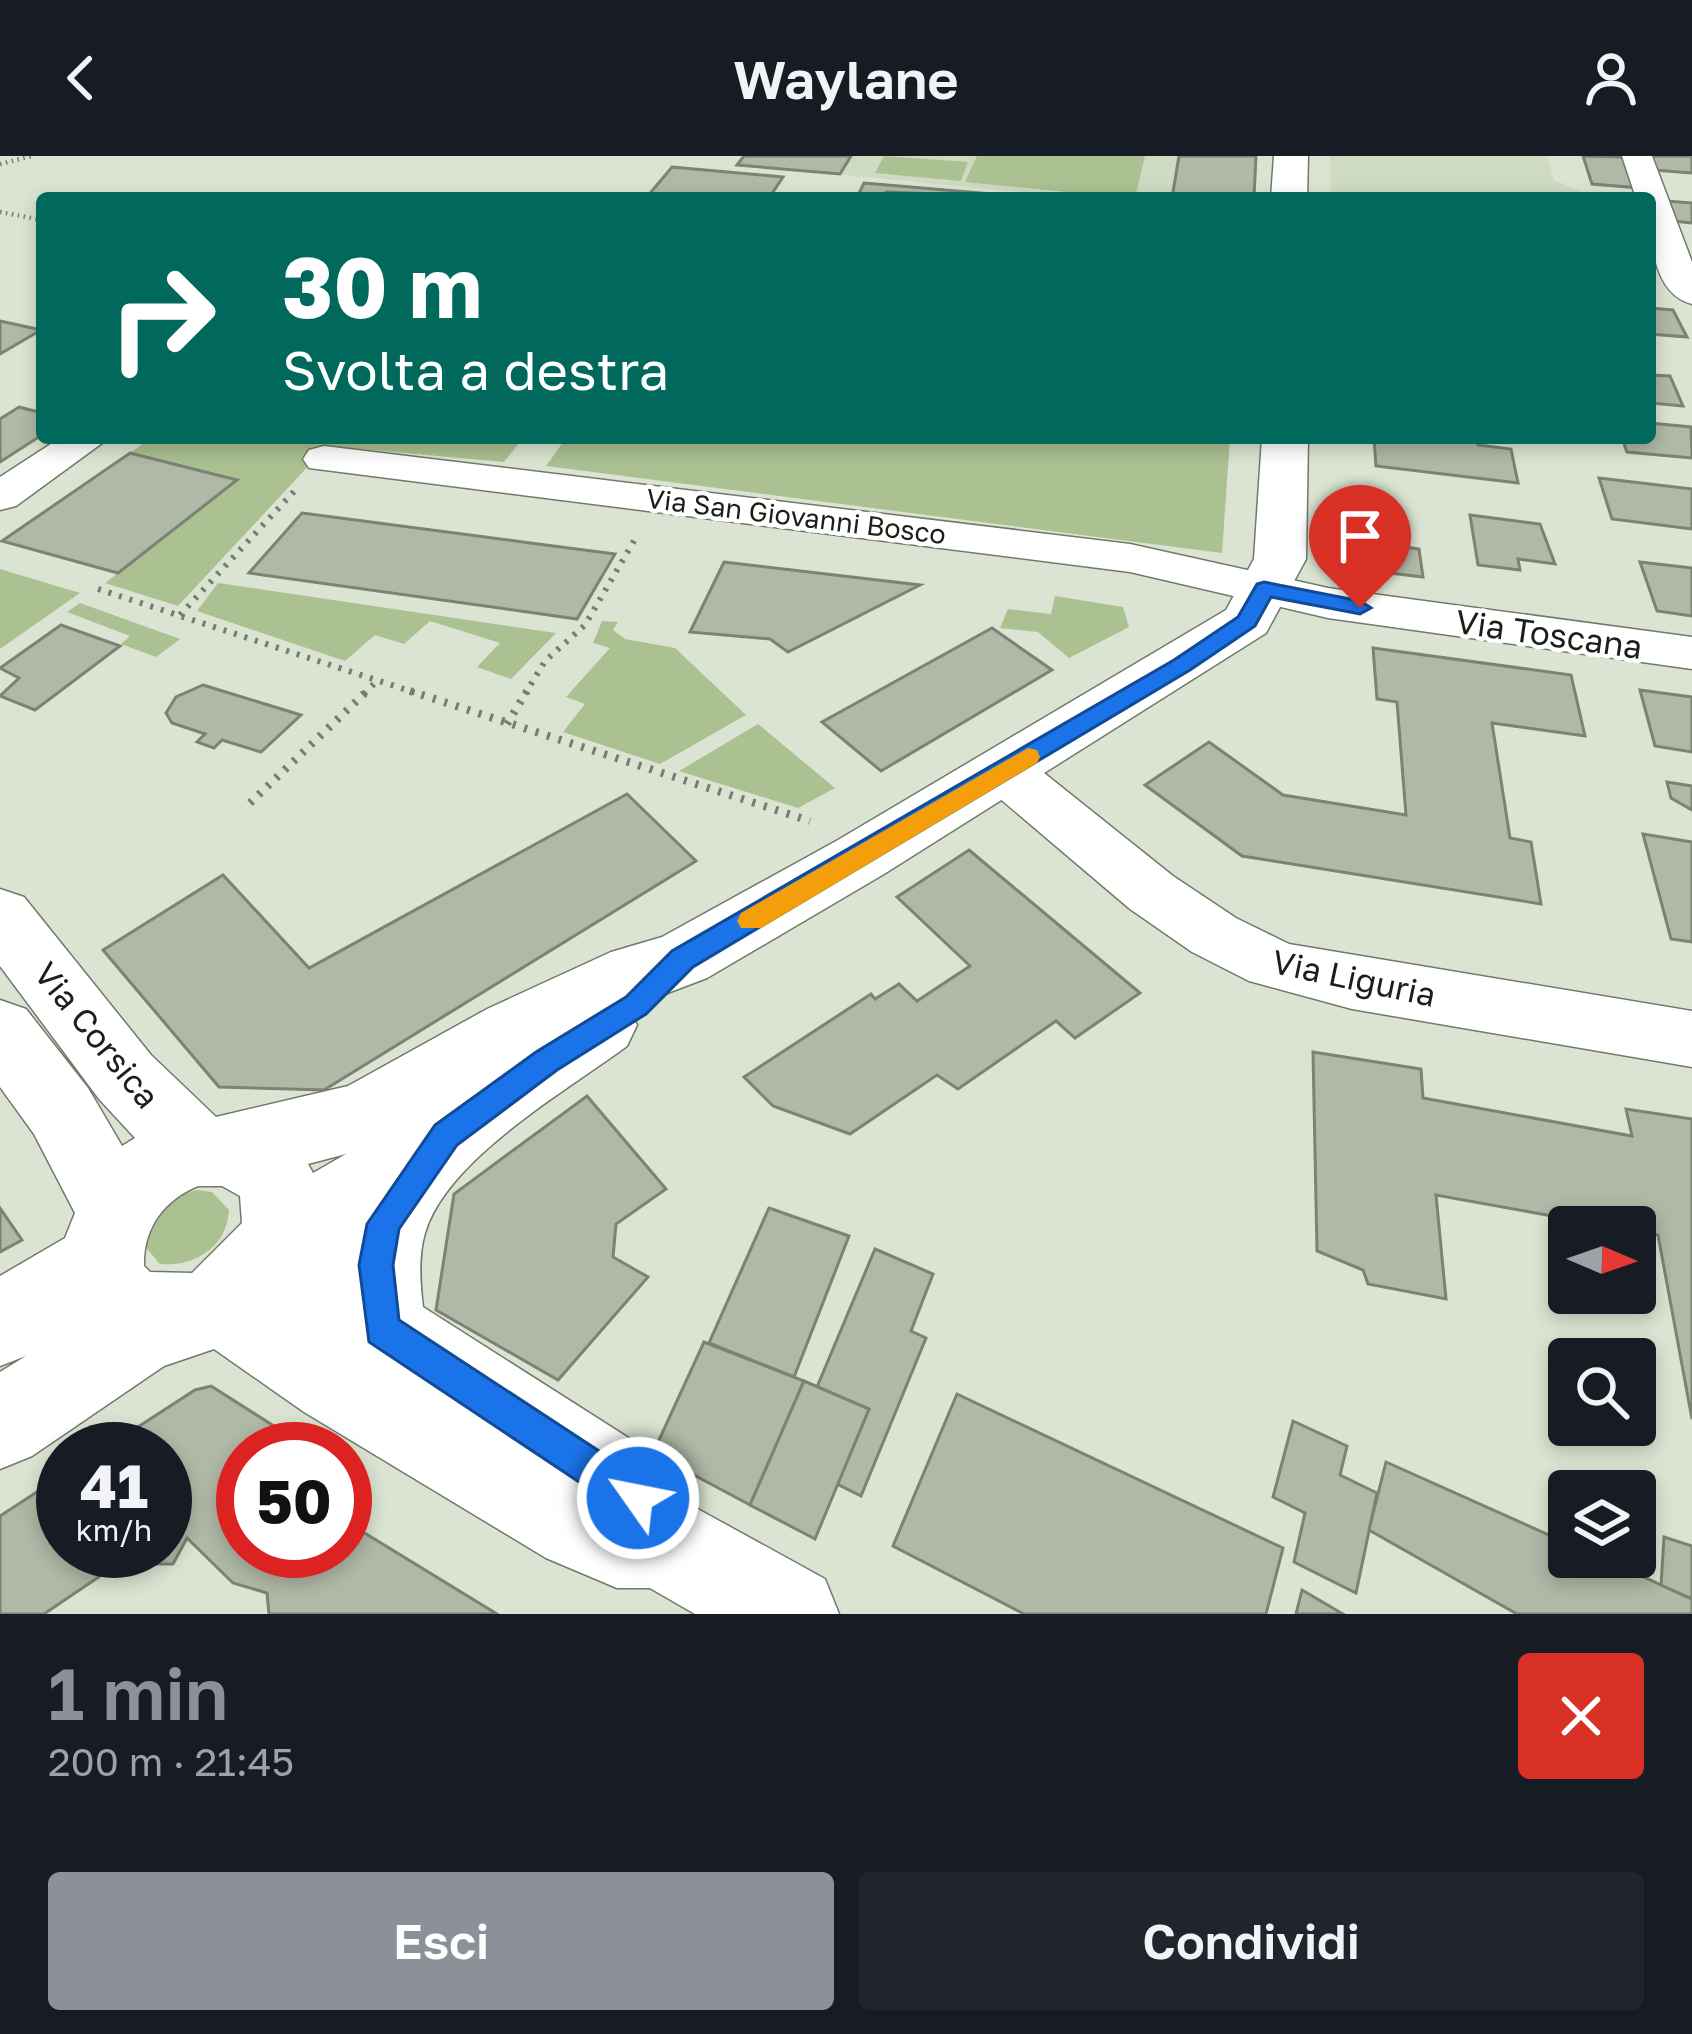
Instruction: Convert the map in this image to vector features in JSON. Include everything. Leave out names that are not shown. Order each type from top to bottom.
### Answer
[{"type":"street","points":[[1289,192],[1291,156]]},
{"type":"street","points":[[1637,156],[1650,192]]},
{"type":"street","points":[[1656,210],[1682,283],[1691,291]]},
{"type":"street","points":[[1656,288],[1691,291]]},
{"type":"street","points":[[0,496],[79,444]]},
{"type":"street","points":[[0,1324],[108,1236],[135,1181],[153,1166],[361,1116],[412,1092],[513,1030],[636,972],[682,959],[862,857],[1247,621],[1280,559],[1285,444]]},
{"type":"street","name":"Via San Giovanni Bosco","points":[[324,459],[1130,558],[1264,589]]},
{"type":"street","name":"Via Toscana","points":[[1264,589],[1349,606],[1692,653]]},
{"type":"street","name":"Via Liguria","points":[[1004,771],[1194,924],[1296,972],[1692,1039]]},
{"type":"street","name":"Via Corsica","points":[[0,916],[125,1077],[213,1151]]},
{"type":"street","points":[[0,1424],[134,1336],[194,1312],[267,1257],[282,1235],[446,1135],[547,1061],[636,1005],[682,959]]},
{"type":"street","points":[[0,1030],[61,1112],[108,1236],[107,1291],[119,1304],[246,1320],[354,1393],[579,1526],[617,1540],[685,1578],[790,1614]]},
{"type":"street","points":[[382,1330],[376,1265],[383,1224],[446,1135]]},
{"type":"street","points":[[213,1151],[273,1173],[286,1211],[282,1235],[299,1264],[382,1330],[638,1498],[685,1578]]},
{"type":"path","points":[[0,164],[32,156]]},
{"type":"path","points":[[0,212],[36,219]]},
{"type":"path","points":[[180,615],[324,459]]},
{"type":"path","points":[[507,724],[545,661],[585,625],[658,500]]},
{"type":"path","points":[[98,589],[826,826],[862,857]]},
{"type":"path","points":[[250,802],[377,681]]},
{"type":"shaded area","points":[[744,156],[1256,156],[1254,192],[1023,192],[737,165]]},
{"type":"shaded area","points":[[1330,156],[1547,156],[1554,180],[1581,192],[1331,192]]},
{"type":"green space","points":[[884,156],[968,162],[961,181],[875,173]]},
{"type":"green space","points":[[977,156],[1145,156],[1136,192],[1068,192],[965,182]]},
{"type":"green space","points":[[143,444],[518,444],[504,462],[327,446],[178,606],[105,583],[236,481],[130,453]]},
{"type":"green space","points":[[562,444],[1230,444],[1222,553],[546,466]]},
{"type":"green space","points":[[0,569],[80,593],[0,649]]},
{"type":"green space","points":[[218,583],[556,633],[511,679],[477,667],[500,643],[430,621],[404,644],[375,635],[345,661],[197,611]]},
{"type":"green space","points":[[1055,596],[1123,607],[1129,627],[1069,658],[1038,632],[1000,628],[1008,609],[1051,614]]},
{"type":"green space","points":[[80,603],[180,639],[156,657],[121,644],[130,636],[67,612]]},
{"type":"green space","points":[[602,621],[618,622],[613,630],[625,639],[675,648],[746,715],[660,764],[563,732],[585,704],[566,697],[610,648],[593,643]]},
{"type":"green space","points":[[758,724],[835,788],[798,808],[679,771]]},
{"type":"green space","points":[[197,1190],[212,1192],[229,1210],[222,1234],[197,1258],[160,1264],[143,1244],[151,1224],[168,1203]]},
{"type":"building","points":[[744,156],[851,156],[840,174],[737,165]]},
{"type":"building","points":[[1179,156],[1256,156],[1254,192],[1173,192]]},
{"type":"building","points":[[1583,156],[1628,157],[1640,188],[1592,184]]},
{"type":"building","points":[[1648,156],[1692,156],[1692,173],[1654,170]]},
{"type":"building","points":[[672,167],[783,177],[773,192],[651,192]]},
{"type":"building","points":[[864,183],[969,192],[886,192],[860,192]]},
{"type":"building","points":[[1666,201],[1692,203],[1692,223],[1673,221]]},
{"type":"building","points":[[1656,309],[1673,310],[1687,337],[1656,334]]},
{"type":"building","points":[[0,321],[36,329],[36,333],[0,354]]},
{"type":"building","points":[[1656,375],[1670,376],[1683,406],[1656,404]]},
{"type":"building","points":[[19,407],[36,411],[36,439],[0,462],[0,419]]},
{"type":"building","points":[[1656,424],[1691,427],[1692,458],[1627,452],[1624,444],[1656,444]]},
{"type":"building","points":[[1374,444],[1478,444],[1511,449],[1518,483],[1376,466]]},
{"type":"building","points":[[130,453],[237,480],[118,573],[2,541]]},
{"type":"building","points":[[1599,478],[1692,489],[1692,529],[1612,519]]},
{"type":"building","points":[[1343,498],[1401,510],[1405,547],[1419,549],[1423,577],[1347,568]]},
{"type":"building","points":[[302,513],[615,554],[577,619],[249,573]]},
{"type":"building","points":[[1470,515],[1540,524],[1555,564],[1518,559],[1520,570],[1478,565]]},
{"type":"building","points":[[724,562],[920,585],[788,652],[770,639],[690,632]]},
{"type":"building","points":[[1640,562],[1692,568],[1692,616],[1657,611]]},
{"type":"building","points":[[61,625],[120,646],[35,710],[0,696],[19,678],[0,668]]},
{"type":"building","points":[[992,628],[1052,670],[881,771],[822,722]]},
{"type":"building","points":[[1373,648],[1571,675],[1585,736],[1492,723],[1510,838],[1531,842],[1541,904],[1242,856],[1145,785],[1209,742],[1283,795],[1406,815],[1397,702],[1377,699]]},
{"type":"building","points":[[203,685],[301,715],[261,752],[222,740],[214,748],[197,742],[205,734],[172,723],[166,713],[176,697]]},
{"type":"building","points":[[1640,690],[1692,697],[1692,752],[1655,746]]},
{"type":"building","points":[[1667,782],[1692,786],[1692,810],[1671,798]]},
{"type":"building","points":[[627,794],[696,861],[324,1090],[219,1087],[103,950],[223,875],[309,968]]},
{"type":"building","points":[[1643,834],[1692,842],[1692,942],[1671,939]]},
{"type":"building","points":[[969,850],[1140,993],[1075,1038],[1056,1021],[958,1089],[937,1075],[850,1134],[773,1106],[744,1077],[871,994],[875,999],[899,984],[917,1001],[970,966],[897,897]]},
{"type":"building","points":[[1313,1052],[1421,1069],[1423,1098],[1632,1136],[1626,1109],[1692,1119],[1692,1419],[1656,1235],[1656,1206],[1548,1206],[1548,1215],[1436,1195],[1446,1299],[1368,1284],[1363,1270],[1317,1251]]},
{"type":"building","points":[[587,1096],[666,1189],[616,1224],[613,1257],[648,1277],[558,1380],[436,1310],[454,1194]]},
{"type":"building","points":[[0,1208],[22,1240],[0,1252]]},
{"type":"building","points":[[769,1208],[849,1236],[794,1377],[709,1343]]},
{"type":"building","points":[[875,1249],[933,1274],[911,1331],[926,1338],[861,1496],[837,1484],[869,1409],[817,1387]]},
{"type":"building","points":[[704,1342],[804,1381],[750,1505],[653,1453]]},
{"type":"building","points":[[804,1381],[869,1409],[815,1539],[750,1505]]},
{"type":"building","points":[[211,1386],[268,1422],[216,1422],[216,1566],[192,1543],[192,1422],[146,1422],[195,1390]]},
{"type":"building","points":[[957,1394],[1283,1548],[1266,1614],[1024,1614],[893,1546]]},
{"type":"building","points":[[1293,1421],[1347,1446],[1340,1475],[1377,1493],[1356,1593],[1294,1562],[1305,1513],[1273,1497]]},
{"type":"building","points":[[1386,1462],[1548,1535],[1548,1578],[1646,1578],[1692,1599],[1692,1614],[1517,1614],[1369,1530]]},
{"type":"building","points":[[36,1493],[36,1578],[97,1578],[44,1614],[0,1614],[0,1516]]},
{"type":"building","points":[[1664,1537],[1692,1546],[1692,1599],[1661,1585]]},
{"type":"building","points":[[372,1538],[497,1614],[269,1614],[267,1593],[228,1578],[372,1578]]},
{"type":"building","points":[[1302,1590],[1343,1614],[1296,1614]]},
{"type":"slow traffic","points":[[751,921],[1028,757]]},
{"type":"route","points":[[638,1498],[382,1330],[376,1265],[383,1224],[446,1135],[547,1061],[636,1005],[682,959],[1182,665],[1247,621],[1264,589],[1360,608]]}]
